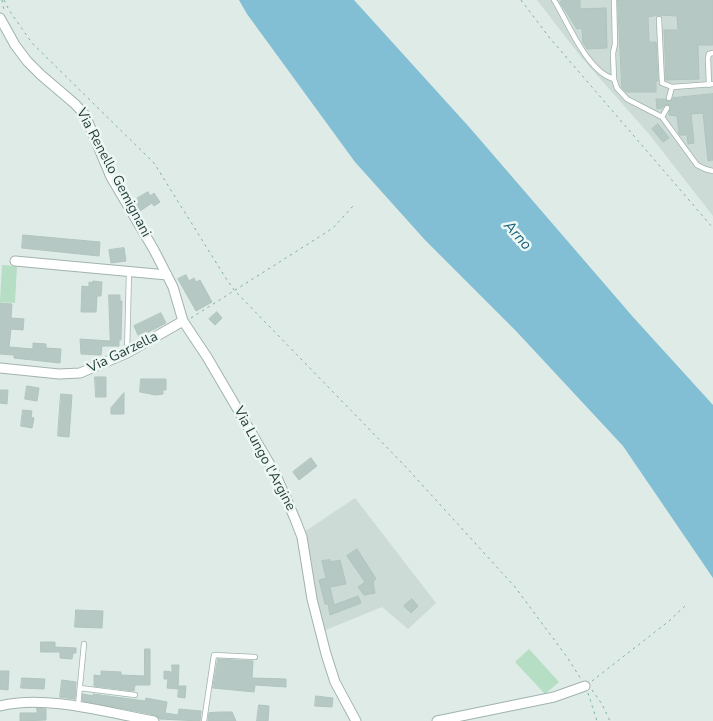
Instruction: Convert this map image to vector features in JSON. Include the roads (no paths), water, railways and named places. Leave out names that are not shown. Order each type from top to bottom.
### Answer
[{"type":"street","name":"Via Renello Gemignani","points":[[0,18],[15,45],[27,60],[85,115],[111,177],[154,250],[177,296],[183,321]]},
{"type":"street","points":[[15,261],[167,275]]},
{"type":"street","name":"Via Garzella","points":[[0,368],[74,375],[127,353],[183,321]]},
{"type":"street","name":"Via Lungo l'Argine","points":[[183,321],[207,357],[275,474],[296,520],[305,551],[312,598],[326,654],[335,682],[356,721]]},
{"type":"street","points":[[437,721],[554,697],[585,686]]},
{"type":"street","points":[[0,706],[30,701],[78,707],[154,721]]},
{"type":"lane","points":[[554,0],[587,58],[607,77],[614,78]]},
{"type":"lane","points":[[614,0],[614,78],[617,88],[627,99],[662,117],[697,164],[713,171]]},
{"type":"lane","points":[[659,19],[661,80],[664,85],[672,87],[711,85],[708,58],[709,54],[713,53]]},
{"type":"lane","points":[[669,98],[672,87]]},
{"type":"lane","points":[[662,117],[667,108]]},
{"type":"lane","points":[[127,353],[129,270]]},
{"type":"lane","points":[[78,707],[84,644]]},
{"type":"lane","points":[[204,721],[214,655],[255,657]]},
{"type":"lane","points":[[80,688],[135,695]]},
{"type":"water","name":"Arno","points":[[239,0],[354,0],[470,128],[633,317],[713,405],[713,578],[623,446],[516,331],[425,240],[355,162],[247,14]]}]
